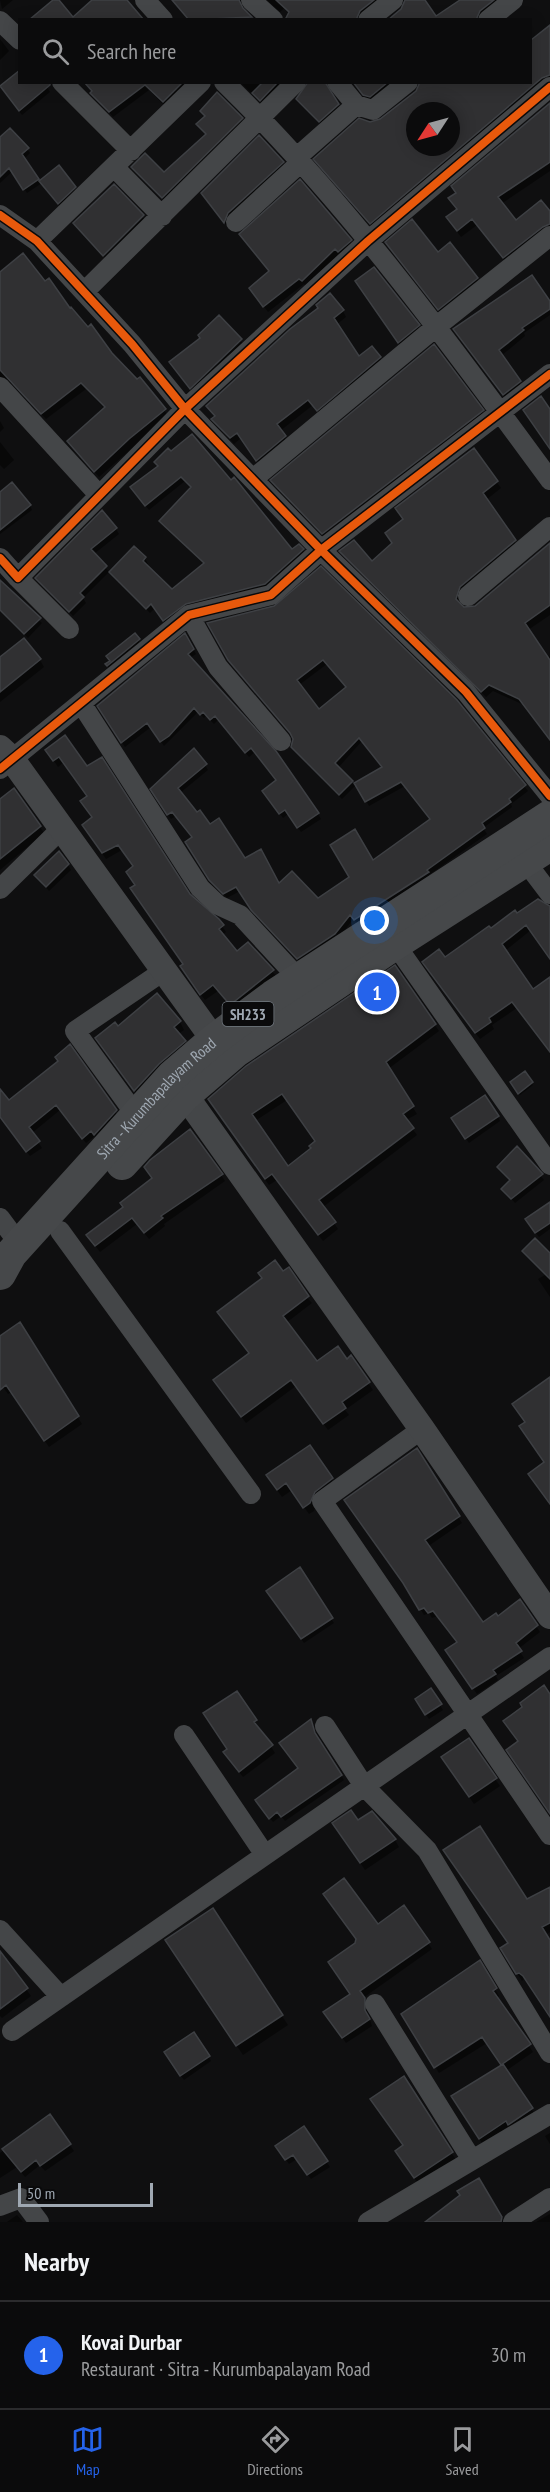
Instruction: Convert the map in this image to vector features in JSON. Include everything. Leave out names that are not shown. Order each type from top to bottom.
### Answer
[{"type":"main road","name":"Sitra - Kurumbapalayam Road","points":[[0,1274],[10,1254],[136,1115],[178,1086],[214,1040],[299,979],[550,816]]},
{"type":"main road","points":[[0,1285],[23,1271],[60,1231],[178,1086],[235,1052],[395,944],[538,853]]},
{"type":"street","points":[[145,0],[161,18]]},
{"type":"street","points":[[251,0],[271,18]]},
{"type":"street","points":[[490,18],[513,0]]},
{"type":"street","points":[[0,21],[18,38]]},
{"type":"street","points":[[64,84],[131,151]]},
{"type":"street","points":[[37,241],[199,84]]},
{"type":"street","points":[[226,84],[368,241],[437,326],[550,480]]},
{"type":"street","points":[[84,292],[294,84]]},
{"type":"street","points":[[339,84],[356,105],[373,110],[406,84]]},
{"type":"street","points":[[18,578],[185,409],[368,241],[550,87]]},
{"type":"street","points":[[236,222],[356,105]]},
{"type":"street","points":[[114,167],[162,216]]},
{"type":"street","points":[[0,215],[37,241],[132,344],[185,409],[321,550],[466,692],[550,796]]},
{"type":"street","points":[[253,479],[437,326],[550,236]]},
{"type":"street","points":[[214,1040],[62,828],[4,758],[81,703],[189,615],[271,595],[321,550],[550,375]]},
{"type":"street","points":[[0,387],[99,495]]},
{"type":"street","points":[[468,596],[550,527]]},
{"type":"street","points":[[0,558],[69,629]]},
{"type":"street","points":[[189,615],[218,667],[281,741]]},
{"type":"street","points":[[81,703],[200,888],[218,905],[240,915],[299,979]]},
{"type":"street","points":[[0,889],[62,828]]},
{"type":"street","points":[[538,853],[550,894]]},
{"type":"street","points":[[395,944],[550,1165]]},
{"type":"street","points":[[136,1115],[75,1031],[165,970]]},
{"type":"street","points":[[178,1086],[422,1429],[550,1616]]},
{"type":"street","points":[[0,1218],[20,1245]]},
{"type":"street","points":[[60,1231],[251,1494]]},
{"type":"street","points":[[422,1429],[322,1501],[550,1835]]},
{"type":"street","points":[[12,2031],[550,1657]]},
{"type":"street","points":[[325,1726],[364,1786],[427,1850],[550,2053]]},
{"type":"street","points":[[184,1735],[266,1855]]},
{"type":"street","points":[[0,1930],[61,1997]]},
{"type":"street","points":[[375,2004],[472,2160]]},
{"type":"street","points":[[368,2222],[550,2114]]},
{"type":"street","points":[[0,2206],[21,2198],[39,2222]]},
{"type":"street","points":[[513,2222],[550,2198]]},
{"type":"building","points":[[53,0],[59,0],[73,17],[92,0],[127,0],[142,18],[31,18]]},
{"type":"building","points":[[172,0],[239,0],[252,17],[231,18],[187,18]]},
{"type":"building","points":[[276,0],[374,0],[360,11],[357,18],[286,18],[289,12]]},
{"type":"building","points":[[405,0],[425,0],[436,16],[460,0],[494,0],[480,11],[477,18],[390,18],[401,9]]},
{"type":"building","points":[[550,25],[550,75],[542,78],[460,148],[460,102],[406,102],[406,156],[450,156],[370,224],[313,159],[359,118],[370,122],[380,119],[416,91],[419,84],[532,84],[532,39]]},
{"type":"building","points":[[18,72],[18,84],[50,84],[19,111],[0,86]]},
{"type":"building","points":[[86,84],[181,84],[163,102],[145,85],[109,112],[90,93],[92,91]]},
{"type":"building","points":[[261,84],[276,84],[260,101],[252,93]]},
{"type":"building","points":[[307,84],[326,84],[339,104],[319,122],[296,99]]},
{"type":"building","points":[[355,84],[386,84],[370,97],[363,95]]},
{"type":"building","points":[[217,92],[243,118],[162,198],[131,167],[145,153],[164,172],[206,134],[196,124],[205,116],[200,111]]},
{"type":"building","points":[[550,103],[550,162],[498,197],[516,220],[541,200],[550,211],[550,224],[503,258],[472,219],[457,231],[446,217],[457,209],[448,198],[456,193],[451,186]]},
{"type":"building","points":[[10,128],[29,148],[22,154],[39,179],[23,190],[9,168],[0,177],[0,137]]},
{"type":"building","points":[[259,135],[284,162],[228,213],[224,223],[201,193]]},
{"type":"building","points":[[59,165],[76,187],[58,204],[39,181]]},
{"type":"building","points":[[300,179],[352,240],[338,252],[335,249],[302,281],[299,279],[263,307],[249,288],[269,271],[239,234]]},
{"type":"building","points":[[114,184],[144,215],[103,256],[73,223]]},
{"type":"building","points":[[412,219],[438,252],[450,242],[478,278],[438,310],[385,242]]},
{"type":"building","points":[[23,253],[45,281],[49,278],[70,308],[88,327],[91,324],[112,353],[137,379],[140,377],[166,409],[94,472],[67,441],[105,407],[81,383],[41,414],[0,370],[0,272]]},
{"type":"building","points":[[374,267],[420,325],[398,343],[355,281]]},
{"type":"building","points":[[532,275],[550,301],[550,309],[522,328],[524,330],[499,350],[521,381],[503,395],[453,329]]},
{"type":"building","points":[[330,293],[344,310],[334,318],[359,356],[372,346],[381,357],[317,411],[308,400],[277,424],[286,436],[256,461],[237,433],[230,438],[211,419],[215,416],[206,406],[290,329],[318,308],[316,305]]},
{"type":"building","points":[[219,315],[242,339],[190,389],[169,362],[200,338],[198,335]]},
{"type":"building","points":[[434,344],[484,410],[322,534],[270,480]]},
{"type":"building","points":[[541,396],[550,409],[550,449],[523,410]]},
{"type":"building","points":[[192,434],[231,480],[234,477],[292,549],[299,544],[304,549],[265,584],[186,604],[163,621],[151,604],[146,609],[109,572],[134,546],[146,557],[143,561],[172,589],[204,563],[159,521],[191,487],[181,477],[145,506],[130,487],[158,466],[154,462],[168,448],[171,451]]},
{"type":"building","points":[[474,448],[498,481],[483,493],[516,540],[460,587],[456,599],[464,607],[475,606],[550,543],[550,605],[525,623],[550,660],[550,740],[519,699],[489,685],[481,692],[339,551],[354,540],[372,561],[392,543],[385,533],[403,519],[395,508]]},
{"type":"building","points":[[12,482],[31,505],[0,530],[0,492]]},
{"type":"building","points":[[102,510],[117,528],[91,549],[107,566],[80,593],[84,597],[69,612],[35,578]]},
{"type":"building","points":[[321,566],[457,700],[526,785],[509,799],[511,802],[482,823],[485,828],[427,870],[429,872],[354,920],[350,915],[335,934],[297,959],[251,910],[236,887],[223,894],[209,880],[185,842],[192,837],[172,812],[167,815],[150,789],[194,748],[207,764],[178,788],[197,812],[200,810],[210,824],[219,818],[245,858],[261,849],[279,883],[292,871],[318,898],[349,877],[330,845],[355,829],[373,860],[430,819],[401,782],[365,802],[354,783],[382,767],[359,738],[335,763],[353,781],[339,795],[291,747],[293,739],[290,733],[228,660],[207,623],[274,606]],"holes":[[[323,660],[346,687],[319,709],[297,680]]]},
{"type":"building","points":[[0,580],[41,618],[24,634],[0,610]]},
{"type":"building","points":[[135,633],[140,639],[107,666],[105,664],[110,661],[106,656]]},
{"type":"building","points":[[185,633],[194,649],[188,654],[276,751],[319,813],[297,828],[285,810],[279,814],[262,791],[276,780],[251,748],[245,753],[215,716],[210,720],[203,712],[200,715],[194,708],[169,736],[160,742],[147,723],[121,743],[97,706]]},
{"type":"building","points":[[24,638],[41,659],[0,692],[0,657]]},
{"type":"building","points":[[65,735],[87,766],[102,757],[190,894],[224,925],[219,929],[237,951],[248,942],[274,970],[230,1005],[213,985],[200,995],[180,966],[183,964],[130,888],[135,885],[126,872],[133,866],[118,845],[102,853],[82,825],[92,817],[80,801],[87,796],[59,757],[53,761],[45,750]]},
{"type":"building","points":[[14,788],[41,826],[0,859],[0,799]]},
{"type":"building","points":[[59,851],[69,864],[46,887],[34,875]]},
{"type":"building","points":[[538,899],[550,906],[550,959],[526,925],[502,944],[533,989],[550,977],[550,1052],[512,1002],[489,1018],[491,1022],[475,1033],[422,962],[439,949],[445,957],[489,926],[491,928],[515,910],[517,913]]},
{"type":"building","points":[[395,965],[436,1024],[386,1062],[414,1106],[403,1114],[414,1128],[319,1200],[336,1222],[318,1235],[272,1174],[265,1179],[208,1099],[246,1066]],"holes":[[[282,1094],[315,1141],[309,1146],[311,1148],[288,1166],[252,1114]]]},
{"type":"building","points":[[157,993],[181,1021],[174,1027],[186,1041],[159,1064],[134,1091],[95,1038],[115,1022],[118,1026]]},
{"type":"building","points":[[70,1044],[117,1110],[94,1135],[91,1131],[82,1139],[56,1105],[29,1127],[40,1141],[26,1152],[0,1117],[0,1089],[9,1100],[58,1061],[55,1057]]},
{"type":"building","points":[[525,1071],[533,1082],[518,1094],[510,1082]]},
{"type":"building","points":[[485,1095],[499,1116],[465,1139],[451,1118]]},
{"type":"building","points":[[190,1129],[223,1174],[161,1216],[163,1218],[144,1233],[132,1218],[95,1246],[86,1235],[123,1207],[120,1203],[152,1178],[144,1167]]},
{"type":"building","points":[[517,1146],[543,1174],[511,1199],[501,1189],[510,1180],[497,1167]]},
{"type":"building","points":[[550,1202],[550,1223],[535,1233],[525,1219]]},
{"type":"building","points":[[535,1238],[550,1253],[550,1279],[522,1251]]},
{"type":"building","points":[[275,1260],[283,1271],[289,1267],[309,1296],[283,1316],[317,1361],[338,1346],[347,1359],[351,1355],[370,1382],[342,1402],[346,1408],[323,1424],[291,1380],[241,1417],[213,1380],[249,1353],[217,1312],[262,1278],[258,1273]]},
{"type":"building","points":[[20,1322],[79,1416],[44,1441],[6,1385],[0,1390],[0,1336]]},
{"type":"building","points":[[550,1377],[550,1504],[528,1474],[544,1462],[519,1426],[525,1422],[512,1404]]},
{"type":"building","points":[[310,1445],[333,1478],[315,1492],[310,1503],[303,1508],[286,1483],[277,1490],[266,1475]]},
{"type":"building","points":[[417,1448],[460,1516],[425,1540],[483,1622],[496,1613],[498,1616],[520,1599],[538,1625],[516,1643],[522,1651],[493,1670],[496,1674],[472,1689],[445,1650],[457,1642],[433,1611],[428,1613],[424,1608],[419,1610],[403,1583],[344,1500]]},
{"type":"building","points":[[300,1567],[333,1618],[301,1639],[266,1591]]},
{"type":"building","points":[[544,1685],[550,1694],[550,1814],[506,1750],[518,1741],[503,1721],[522,1707],[520,1703]]},
{"type":"building","points":[[431,1688],[442,1704],[425,1715],[415,1699]]},
{"type":"building","points":[[237,1691],[257,1720],[254,1722],[273,1745],[239,1772],[223,1752],[227,1749],[203,1713]]},
{"type":"building","points":[[311,1719],[315,1733],[342,1775],[281,1817],[277,1812],[269,1819],[255,1800],[298,1768],[279,1743]]},
{"type":"building","points":[[469,1738],[497,1778],[469,1797],[441,1757]]},
{"type":"building","points":[[351,1810],[358,1820],[372,1811],[396,1839],[360,1863],[332,1823]]},
{"type":"building","points":[[480,1826],[527,1899],[550,1887],[550,1923],[542,1927],[550,1940],[550,2017],[523,1976],[516,1974],[500,1948],[508,1943],[443,1850]]},
{"type":"building","points":[[344,1878],[378,1924],[404,1905],[430,1942],[360,1991],[365,1998],[365,2010],[370,2019],[342,2038],[323,2012],[350,1994],[328,1962],[355,1943],[356,1939],[323,1894]]},
{"type":"building","points":[[213,1908],[283,2015],[236,2046],[165,1940]]},
{"type":"building","points":[[0,1951],[28,1988],[0,2009]]},
{"type":"building","points":[[480,1960],[497,1988],[493,1991],[531,2044],[501,2065],[482,2037],[434,2068],[401,2014]]},
{"type":"building","points":[[194,2032],[210,2056],[180,2076],[164,2052]]},
{"type":"building","points":[[503,2064],[533,2108],[508,2125],[506,2121],[479,2139],[451,2096]]},
{"type":"building","points":[[404,2076],[453,2152],[414,2178],[395,2151],[403,2145],[370,2099]]},
{"type":"building","points":[[50,2114],[71,2144],[40,2166],[36,2160],[21,2172],[2,2149]]},
{"type":"building","points":[[304,2126],[328,2161],[307,2175],[293,2155],[285,2160],[275,2146]]},
{"type":"building","points":[[479,2178],[502,2217],[501,2222],[425,2222],[460,2195],[457,2191]]},
{"type":"cycle path","points":[[0,558],[18,578],[185,409],[368,241],[550,87]]},
{"type":"cycle path","points":[[0,215],[37,241],[132,344],[185,409],[321,550],[466,692],[550,796]]},
{"type":"cycle path","points":[[0,769],[189,615],[271,595],[321,550],[550,374]]},
{"type":"place","name":"Kovai Durbar","points":[[377,992]]}]
